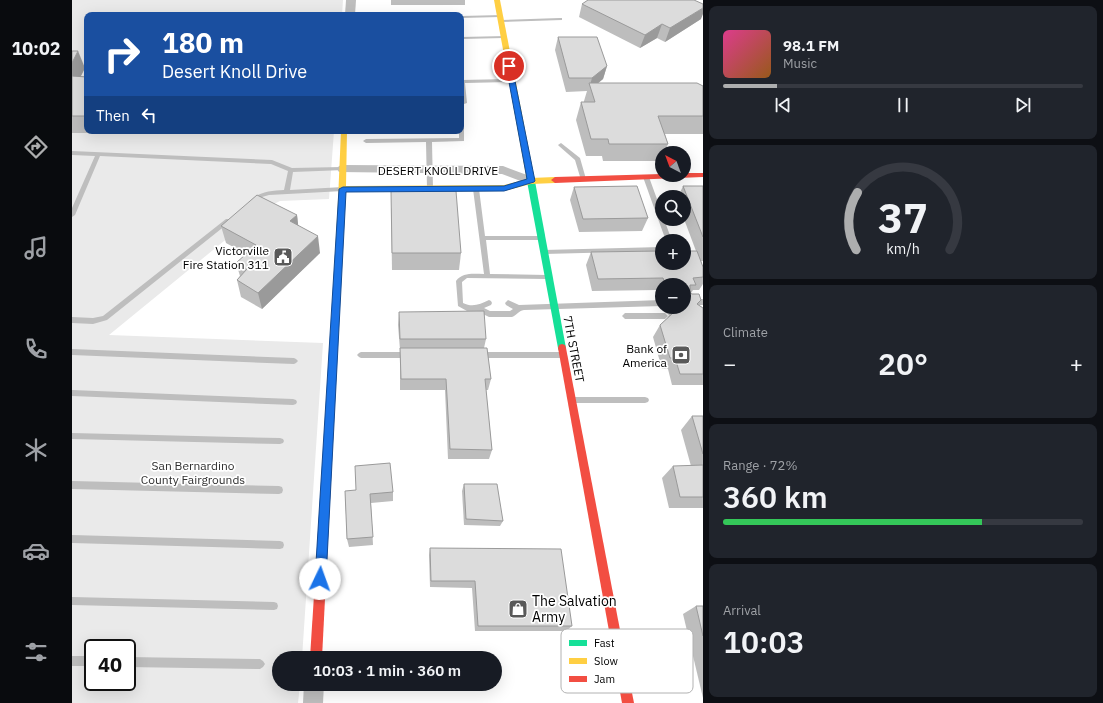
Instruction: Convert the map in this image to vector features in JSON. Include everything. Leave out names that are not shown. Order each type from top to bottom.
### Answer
[{"type":"street","points":[[350,12],[351,0]]},
{"type":"street","name":"7TH STREET","points":[[497,0],[614,629]]},
{"type":"street","points":[[316,651],[343,189],[342,169],[344,134]]},
{"type":"street","name":"DESERT KNOLL DRIVE","points":[[342,169],[503,170],[531,181]]},
{"type":"street","name":"DESERT KNOLL DRIVE","points":[[343,189],[504,188],[531,181],[703,176]]},
{"type":"street","points":[[313,703],[314,691]]},
{"type":"street","name":"7TH STREET","points":[[626,693],[628,703]]},
{"type":"lane","points":[[464,17],[560,19]]},
{"type":"lane","points":[[464,38],[504,37]]},
{"type":"lane","points":[[464,82],[511,81]]},
{"type":"lane","points":[[366,141],[462,140],[462,134]]},
{"type":"lane","points":[[429,140],[430,189]]},
{"type":"lane","points":[[561,145],[578,159],[583,179]]},
{"type":"lane","points":[[72,153],[272,162],[291,170],[342,169]]},
{"type":"lane","points":[[72,215],[98,154]]},
{"type":"lane","points":[[287,191],[291,170]]},
{"type":"lane","points":[[646,177],[666,234]]},
{"type":"lane","points":[[476,188],[487,276]]},
{"type":"lane","points":[[247,206],[260,196],[269,193],[343,189]]},
{"type":"lane","points":[[72,320],[93,321],[104,318],[235,216]]},
{"type":"lane","points":[[483,238],[541,238]]},
{"type":"lane","points":[[544,252],[655,249]]},
{"type":"lane","points":[[489,303],[478,308],[467,308],[460,304],[459,281],[466,276],[548,277]]},
{"type":"lane","points":[[691,302],[703,302]]},
{"type":"lane","points":[[508,303],[518,308],[655,303]]},
{"type":"lane","points":[[478,308],[489,314],[512,314],[518,308]]},
{"type":"lane","points":[[625,316],[665,316]]},
{"type":"lane","points":[[72,352],[294,361]]},
{"type":"lane","points":[[361,355],[414,355]]},
{"type":"lane","points":[[468,355],[563,355]]},
{"type":"lane","points":[[72,393],[293,402]]},
{"type":"lane","points":[[571,400],[646,400]]},
{"type":"lane","points":[[72,436],[280,441]]},
{"type":"lane","points":[[72,485],[279,490]]},
{"type":"lane","points":[[72,539],[280,545]]},
{"type":"lane","points":[[72,602],[274,606]]},
{"type":"lane","points":[[72,661],[84,661]]},
{"type":"lane","points":[[136,662],[260,664]]},
{"type":"green space","name":"San Bernardino County Fairgrounds","points":[[72,0],[343,0],[342,12],[84,12],[84,134],[334,134],[329,199],[280,201],[262,210],[109,335],[323,343],[302,651],[272,651],[272,691],[299,691],[298,703],[72,703]]},
{"type":"building","points":[[588,0],[694,0],[703,4],[703,8],[670,28],[662,24],[645,35],[582,4]]},
{"type":"building","points":[[558,37],[597,37],[607,66],[592,78],[569,78]]},
{"type":"building","points":[[72,51],[78,51],[72,63]]},
{"type":"building","points":[[72,76],[84,77],[84,116],[72,116]]},
{"type":"building","points":[[589,83],[697,83],[703,86],[703,116],[658,116],[668,144],[609,144],[608,139],[591,139],[581,102],[595,102]]},
{"type":"building","points":[[637,186],[648,218],[583,219],[574,187]]},
{"type":"building","points":[[683,186],[703,186],[703,237],[691,206],[691,190],[685,190]]},
{"type":"building","points":[[391,191],[456,191],[461,253],[392,253]]},
{"type":"building","name":"Victorville Fire Station 311","points":[[257,195],[297,215],[290,221],[318,236],[258,293],[237,280],[247,269],[236,263],[256,245],[221,226]]},
{"type":"building","points":[[655,251],[655,270],[691,270],[691,251],[697,251],[703,267],[703,277],[693,278],[696,285],[691,285],[691,278],[598,279],[591,252]]},
{"type":"building","points":[[691,294],[699,294],[701,300],[697,304],[703,308],[703,374],[680,374],[675,358],[670,358],[660,325],[672,314],[691,314]]},
{"type":"building","points":[[484,311],[486,339],[400,339],[399,312]]},
{"type":"building","points":[[400,348],[487,348],[491,379],[485,379],[492,450],[450,449],[446,379],[401,379]]},
{"type":"building","points":[[692,416],[703,416],[703,454]]},
{"type":"building","points":[[390,463],[393,492],[370,494],[373,537],[347,539],[345,491],[356,490],[355,466]]},
{"type":"building","points":[[703,465],[703,497],[680,497],[673,466]]},
{"type":"building","points":[[464,484],[497,484],[503,521],[466,519]]},
{"type":"building","name":"The Salvation Army","points":[[430,548],[561,549],[572,626],[478,626],[475,581],[431,581]]},
{"type":"building","points":[[696,606],[703,606],[703,636]]},
{"type":"traffic: fast","points":[[530,176],[562,348]]},
{"type":"traffic: slow","points":[[497,0],[530,176]]},
{"type":"traffic: slow","points":[[334,343],[342,200],[344,134]]},
{"type":"traffic: slow","points":[[343,189],[504,188],[531,181],[555,180]]},
{"type":"traffic: jam","points":[[555,180],[703,175]]},
{"type":"traffic: jam","points":[[316,651],[334,343]]},
{"type":"traffic: jam","points":[[562,348],[614,629]]},
{"type":"traffic: jam","points":[[626,693],[628,703]]},
{"type":"place","name":"Victorville Fire Station 311","points":[[283,257]]},
{"type":"place","name":"Bank of America","points":[[681,355]]},
{"type":"place","name":"The Salvation Army","points":[[518,609]]},
{"type":"route","points":[[320,579],[343,189],[504,188],[531,181],[509,66]]}]
